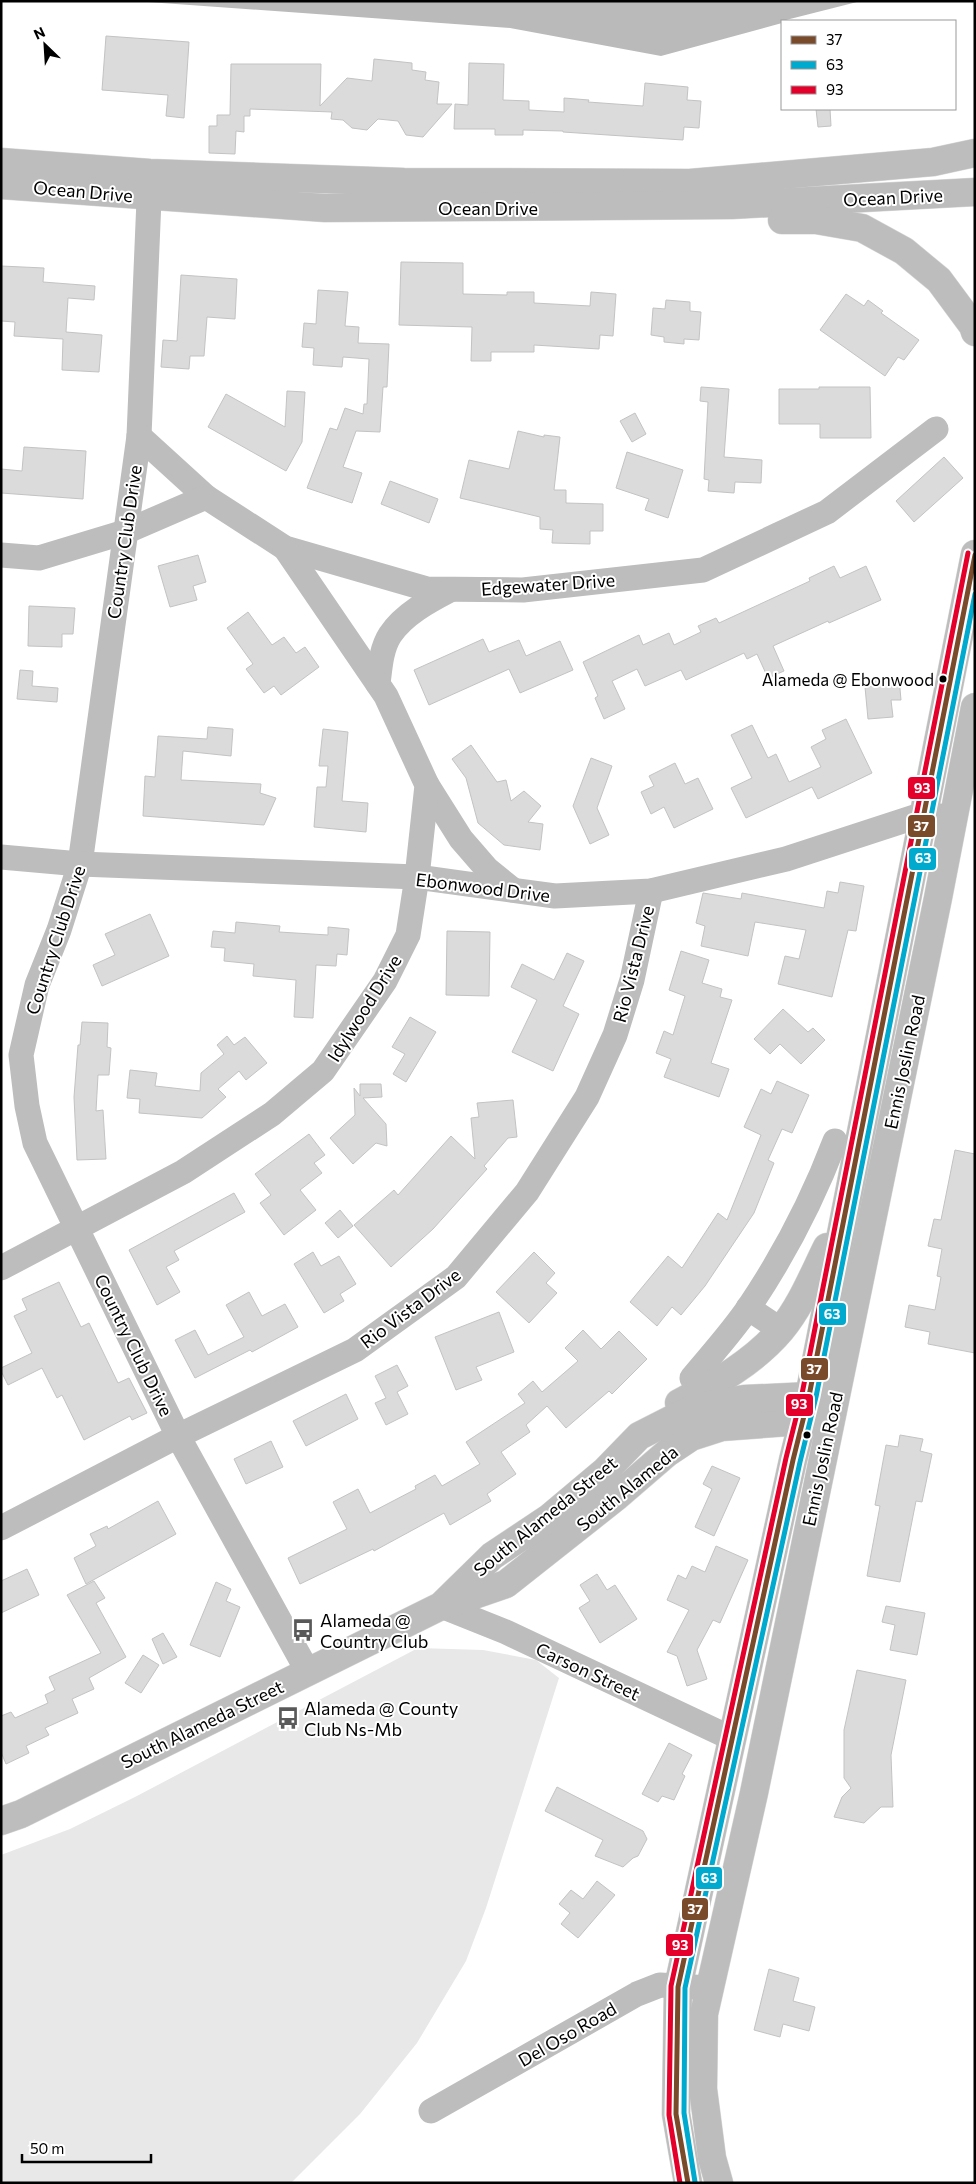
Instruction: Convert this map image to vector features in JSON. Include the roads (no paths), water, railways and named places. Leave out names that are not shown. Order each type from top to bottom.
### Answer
[{"type":"main road","name":"Ocean Drive","points":[[1,185],[150,185],[210,188],[325,208],[464,208],[690,183],[933,162],[975,153]]},
{"type":"main road","name":"Ocean Drive","points":[[1,162],[150,185]]},
{"type":"main road","name":"Ocean Drive","points":[[933,162],[975,170]]},
{"type":"main road","name":"Ocean Drive","points":[[210,188],[326,179],[404,182],[732,205],[975,192]]},
{"type":"main road","points":[[325,208],[326,179]]},
{"type":"main road","points":[[403,208],[404,182]]},
{"type":"main road","points":[[464,208],[499,216],[668,221],[816,220],[862,228],[904,251],[939,280],[975,332]]},
{"type":"main road","name":"Ennis Joslin Road","points":[[719,2183],[712,2158],[703,2090],[704,2014],[754,1793],[819,1410],[844,1212],[975,554]]},
{"type":"main road","name":"Ennis Joslin Road","points":[[688,2183],[676,2114],[678,1987],[733,1739],[819,1410],[953,818],[975,707]]},
{"type":"main road","points":[[639,1436],[665,1411],[706,1389],[753,1358],[781,1330],[799,1303],[844,1212]]},
{"type":"main road","name":"South Alameda Street","points":[[1,1821],[20,1814],[442,1606],[492,1556],[549,1518],[605,1472],[639,1436],[696,1408],[744,1399],[819,1410]]},
{"type":"main road","name":"South Alameda","points":[[442,1606],[506,1584],[616,1498],[667,1453],[691,1438],[722,1427],[819,1410]]},
{"type":"street","name":"Country Club Drive","points":[[150,185],[139,436],[80,864],[59,930],[37,985],[21,1055],[27,1106],[35,1143],[178,1436],[308,1672]]},
{"type":"street","name":"Edgewater Drive","points":[[139,436],[206,497],[285,548],[427,590],[523,590],[703,570],[826,512],[936,429]]},
{"type":"street","points":[[1,555],[38,558],[125,532],[206,497]]},
{"type":"street","points":[[285,548],[386,696],[427,785],[461,839],[487,869],[514,890]]},
{"type":"street","points":[[378,684],[382,656],[390,635],[416,608],[450,590]]},
{"type":"street","name":"Idylwood Drive","points":[[1,1268],[182,1172],[272,1114],[323,1071],[385,981],[408,935],[417,877],[427,785]]},
{"type":"street","name":"Ebonwood Drive","points":[[1,857],[80,864],[417,877],[556,896],[651,891],[786,859],[924,814],[953,818]]},
{"type":"street","name":"Rio Vista Drive","points":[[1,1528],[178,1436],[355,1350],[456,1277],[527,1192],[587,1097],[618,1026],[632,980],[651,891]]},
{"type":"street","points":[[692,1378],[748,1308],[783,1252],[821,1176],[835,1141]]},
{"type":"street","points":[[748,1308],[781,1330]]},
{"type":"street","name":"Carson Street","points":[[442,1606],[506,1632],[733,1739]]},
{"type":"street","name":"Del Oso Road","points":[[431,2110],[638,1994],[660,1984],[678,1987],[710,1988]]},
{"type":"place","name":"Alameda @ Ebonwood","points":[[943,679]]},
{"type":"place","name":"Alameda @ Country Club","points":[[303,1630]]},
{"type":"place","name":"Alameda @ County Club Ns-Mb","points":[[288,1718]]}]
